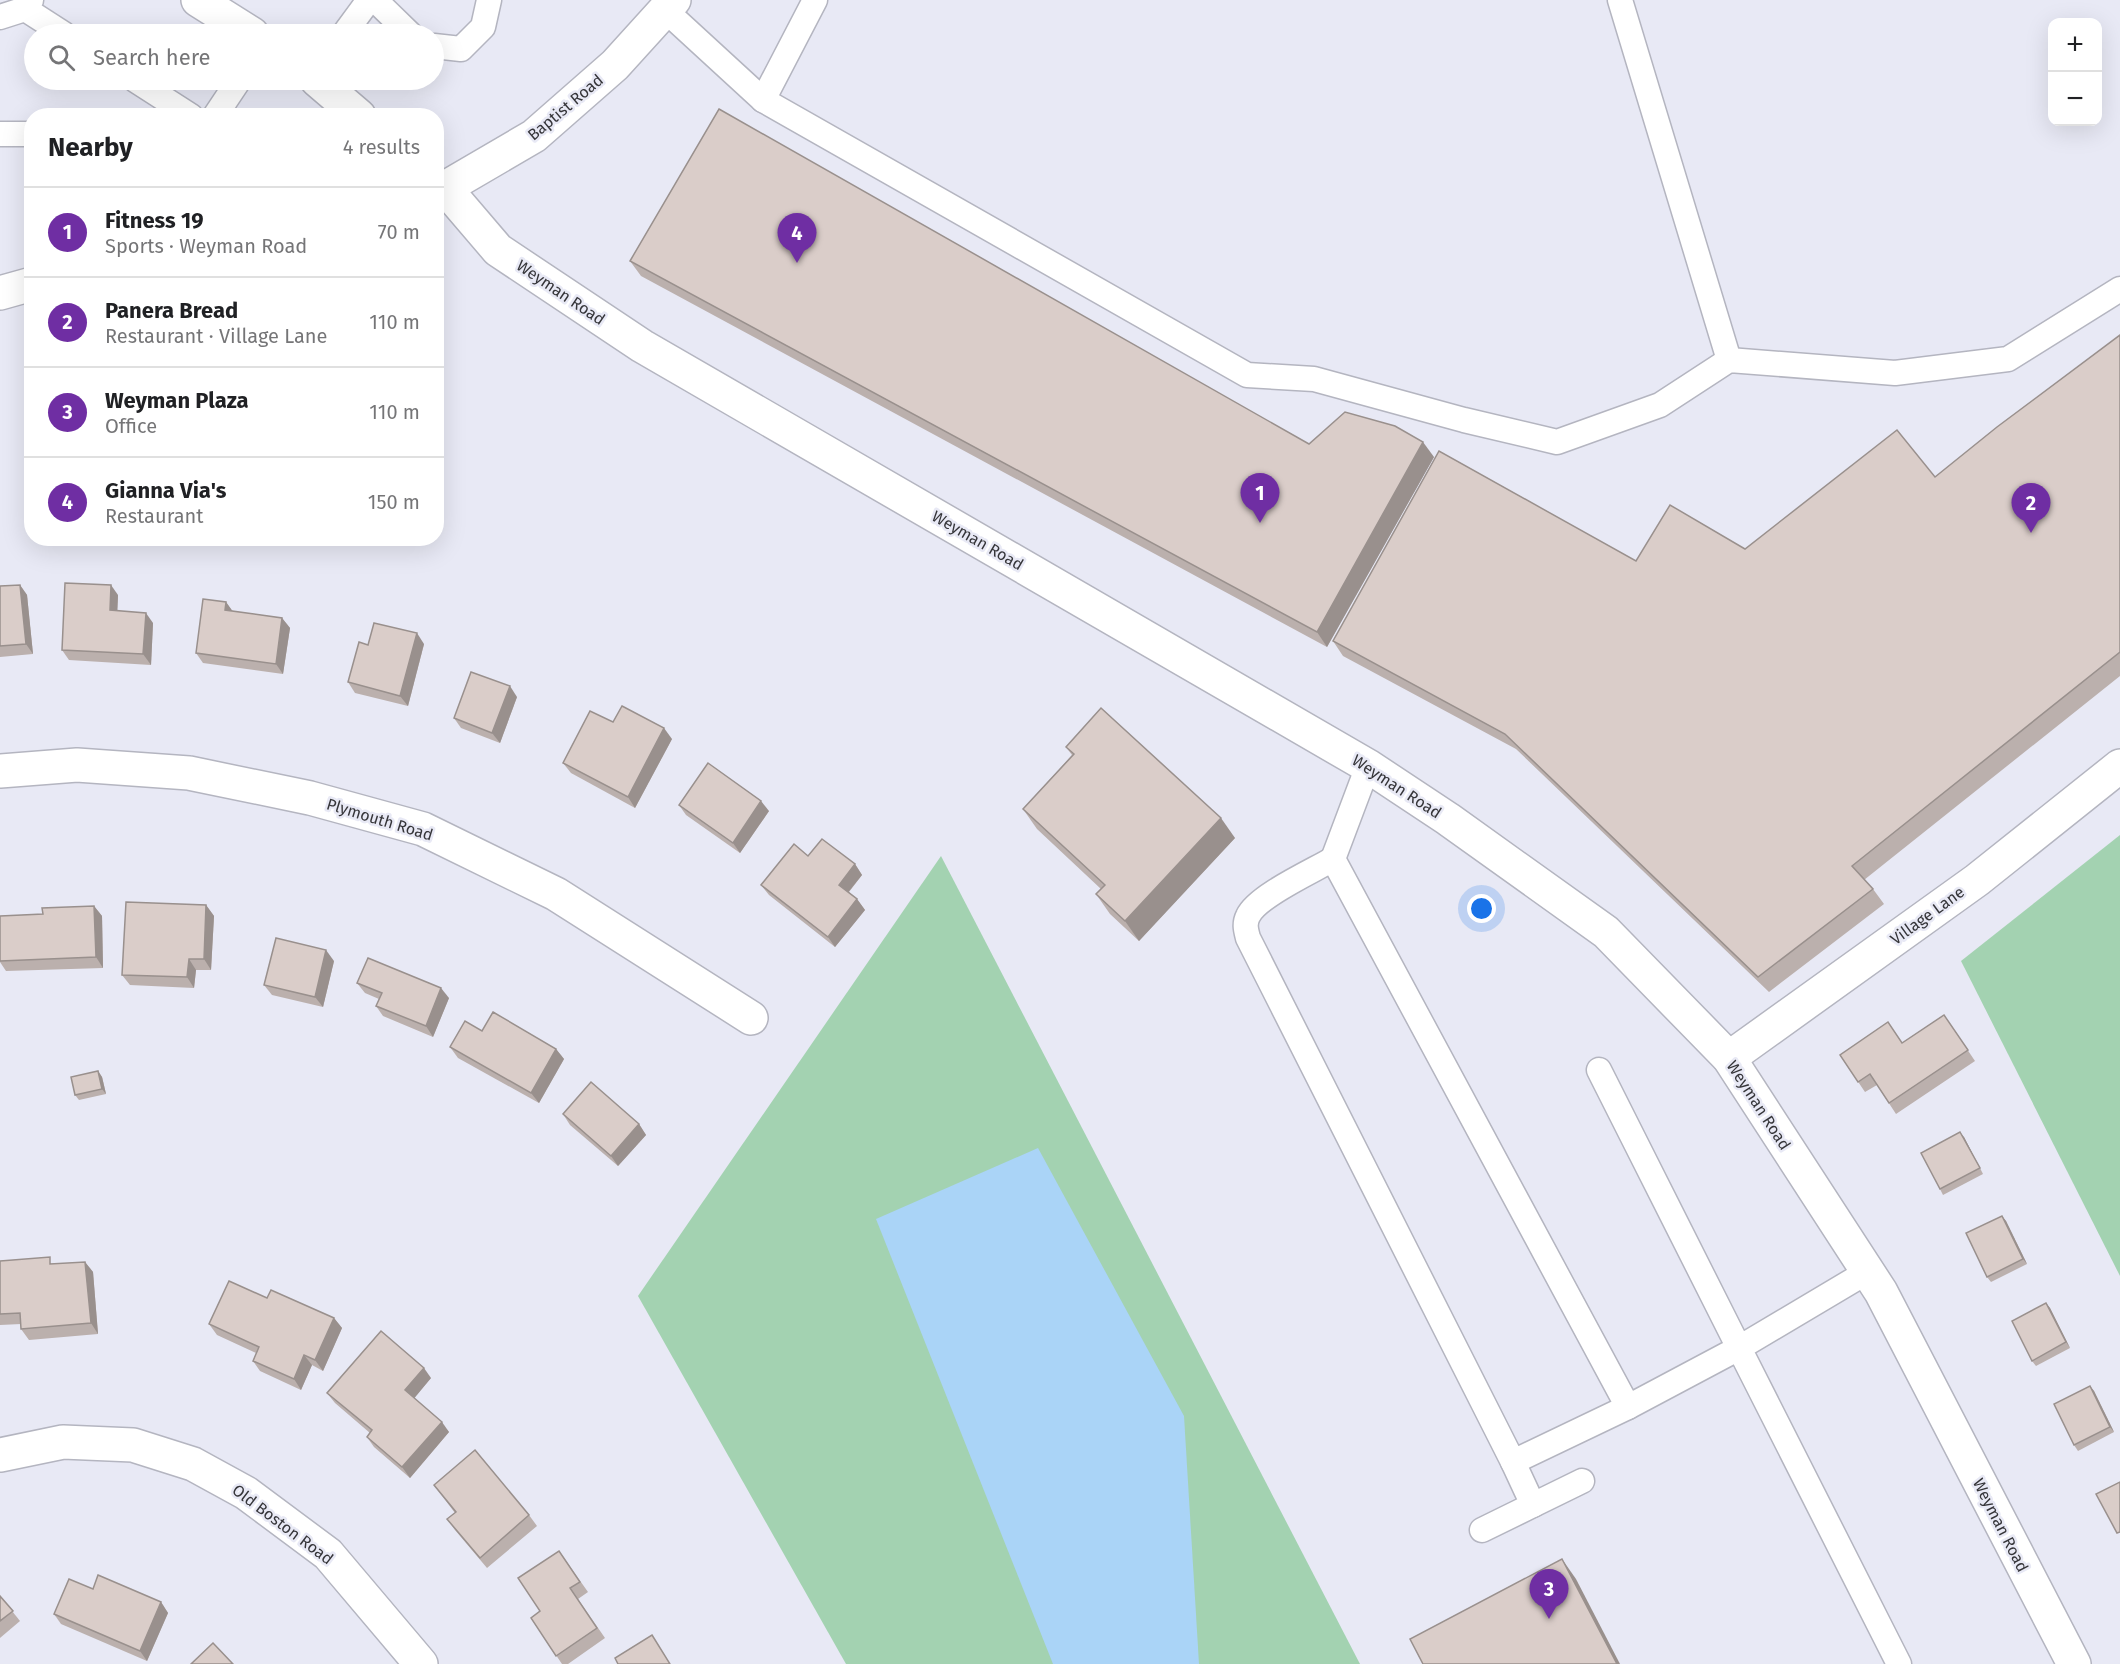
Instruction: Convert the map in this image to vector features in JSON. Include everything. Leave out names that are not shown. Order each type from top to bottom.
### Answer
[{"type":"street","points":[[198,0],[236,24]]},
{"type":"street","name":"Baptist Road","points":[[444,183],[534,136],[615,65],[670,5]]},
{"type":"street","points":[[329,90],[350,108]]},
{"type":"street","name":"Weyman Road","points":[[444,191],[498,250],[642,346],[1368,766],[1448,819],[1606,932],[1729,1058],[1868,1272],[2074,1664]]},
{"type":"street","points":[[0,293],[24,286]]},
{"type":"street","name":"Plymouth Road","points":[[0,771],[77,765],[189,773],[310,798],[423,829],[556,894],[751,1018]]},
{"type":"street","name":"Village Lane","points":[[1729,1058],[1977,880],[2120,766]]},
{"type":"street","name":"Old Boston Road","points":[[0,1455],[63,1442],[133,1445],[193,1464],[246,1493],[328,1554],[421,1664]]},
{"type":"lane","points":[[351,24],[369,0]]},
{"type":"lane","points":[[375,0],[400,24]]},
{"type":"lane","points":[[444,47],[461,49],[483,27],[489,0]]},
{"type":"lane","points":[[763,100],[815,0]]},
{"type":"lane","points":[[1620,0],[1729,360]]},
{"type":"lane","points":[[0,17],[28,5],[52,24]]},
{"type":"lane","points":[[670,5],[763,100],[1247,375],[1314,379],[1464,420],[1557,442],[1660,405],[1729,360],[1895,373],[2008,358],[2120,289]]},
{"type":"lane","points":[[151,90],[179,108]]},
{"type":"lane","points":[[220,108],[232,90]]},
{"type":"lane","points":[[0,134],[24,134]]},
{"type":"lane","points":[[1368,766],[1333,860],[1260,900],[1247,917],[1245,925],[1248,938],[1533,1505]]},
{"type":"lane","points":[[1333,860],[1628,1407]]},
{"type":"lane","points":[[1599,1071],[1899,1664]]},
{"type":"lane","points":[[1513,1462],[1628,1407],[1739,1348],[1868,1272]]},
{"type":"lane","points":[[1482,1530],[1582,1481]]},
{"type":"green space","points":[[2120,835],[2120,1276],[1961,961]]},
{"type":"green space","points":[[941,856],[1360,1664],[846,1664],[638,1296]]},
{"type":"water","points":[[1038,1148],[1184,1416],[1199,1664],[1053,1664],[876,1219]]},
{"type":"building","points":[[719,109],[1309,444],[1345,412],[1395,426],[1423,442],[1317,632],[630,261]]},
{"type":"building","points":[[2120,335],[2120,652],[1852,866],[1873,889],[1758,977],[1505,734],[1333,641],[1439,451],[1636,561],[1670,505],[1745,549],[1897,430],[1935,477],[1997,427]]},
{"type":"building","points":[[65,583],[111,585],[110,610],[146,613],[143,654],[62,650]]},
{"type":"building","points":[[20,585],[26,644],[0,646],[0,586]]},
{"type":"building","points":[[203,599],[226,602],[225,610],[282,618],[276,664],[196,653]]},
{"type":"building","points":[[374,623],[417,633],[400,696],[348,682],[359,642],[368,645]]},
{"type":"building","points":[[471,672],[510,686],[492,733],[454,718]]},
{"type":"building","points":[[622,706],[664,728],[628,797],[563,763],[590,711],[613,722]]},
{"type":"building","points":[[1101,708],[1221,818],[1125,921],[1096,894],[1105,885],[1023,809],[1074,754],[1066,747]]},
{"type":"building","points":[[708,763],[761,801],[733,843],[679,805]]},
{"type":"building","points":[[822,839],[855,864],[839,885],[857,899],[828,937],[761,885],[794,844],[808,856]]},
{"type":"building","points":[[126,902],[206,905],[204,959],[189,959],[187,977],[122,975]]},
{"type":"building","points":[[94,906],[96,957],[0,961],[0,916],[43,914],[42,908]]},
{"type":"building","points":[[276,938],[326,950],[315,997],[264,985]]},
{"type":"building","points":[[368,958],[441,988],[426,1026],[376,1006],[382,993],[357,983]]},
{"type":"building","points":[[493,1012],[556,1049],[531,1093],[450,1047],[465,1021],[482,1031]]},
{"type":"building","points":[[1944,1015],[1968,1050],[1889,1103],[1870,1074],[1858,1082],[1840,1055],[1888,1022],[1902,1043]]},
{"type":"building","points":[[98,1071],[102,1089],[75,1095],[71,1077]]},
{"type":"building","points":[[591,1082],[639,1124],[611,1156],[563,1114]]},
{"type":"building","points":[[1960,1132],[1980,1168],[1940,1189],[1921,1153]]},
{"type":"building","points":[[2002,1216],[2023,1259],[1987,1277],[1966,1233]]},
{"type":"building","points":[[50,1257],[50,1264],[85,1262],[91,1323],[21,1329],[20,1313],[0,1314],[0,1261]]},
{"type":"building","points":[[229,1281],[267,1298],[271,1290],[334,1318],[315,1360],[304,1355],[294,1379],[253,1361],[259,1347],[209,1324]]},
{"type":"building","points":[[2046,1303],[2066,1342],[2032,1361],[2012,1321]]},
{"type":"building","points":[[381,1331],[424,1368],[405,1390],[442,1422],[402,1467],[367,1437],[372,1430],[327,1393]]},
{"type":"building","points":[[2090,1386],[2110,1427],[2074,1445],[2054,1404]]},
{"type":"building","points":[[475,1450],[529,1515],[480,1558],[447,1519],[456,1512],[434,1485]]},
{"type":"building","points":[[2120,1482],[2120,1532],[2117,1533],[2096,1494]]},
{"type":"building","points":[[559,1551],[580,1582],[570,1588],[597,1628],[556,1656],[531,1618],[540,1611],[518,1578]]},
{"type":"building","points":[[1562,1559],[1617,1664],[1423,1664],[1410,1639]]},
{"type":"building","points":[[98,1575],[161,1602],[140,1651],[54,1614],[69,1579],[93,1589]]},
{"type":"building","points":[[0,1596],[13,1611],[0,1621]]},
{"type":"building","points":[[652,1635],[670,1664],[618,1664],[615,1658]]},
{"type":"building","points":[[213,1643],[233,1664],[191,1664]]},
{"type":"place","name":"Gianna Via's","points":[[797,263]]},
{"type":"place","name":"Fitness 19","points":[[1260,523]]},
{"type":"place","name":"Panera Bread","points":[[2031,533]]},
{"type":"place","name":"Weyman Plaza","points":[[1549,1619]]}]
